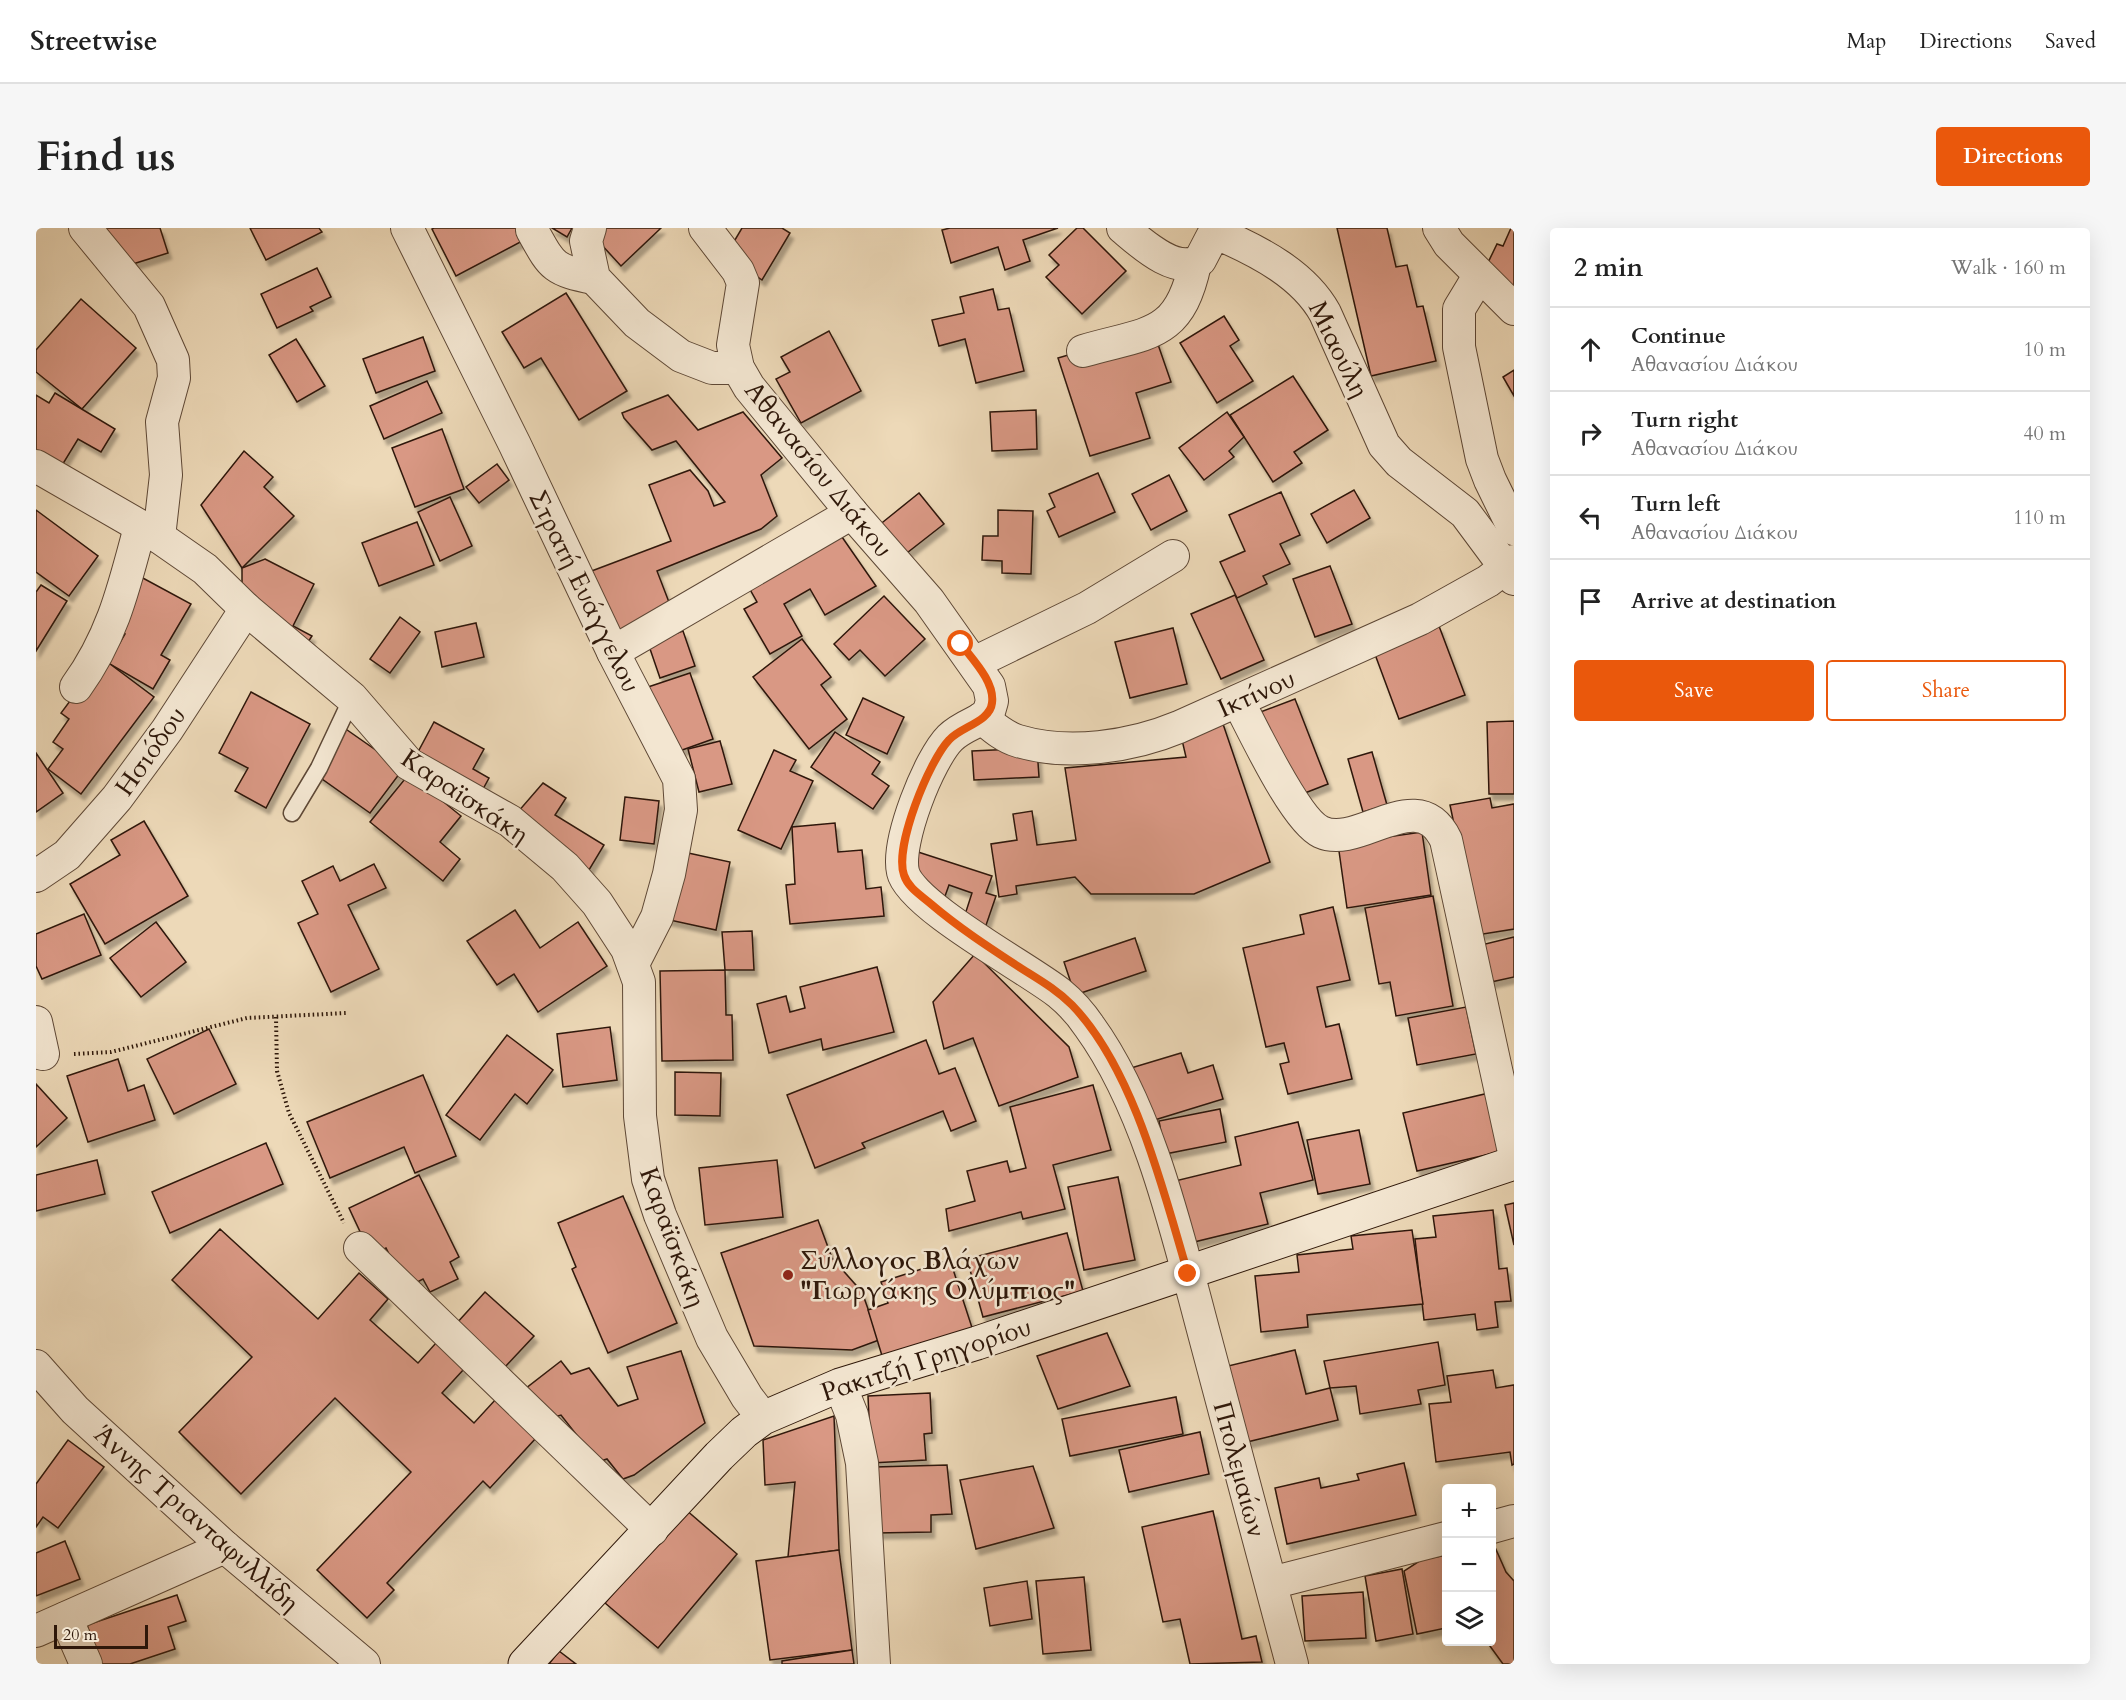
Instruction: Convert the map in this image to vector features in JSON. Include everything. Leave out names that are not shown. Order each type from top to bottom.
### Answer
[{"type":"street","points":[[76,687],[96,659],[110,630],[150,532],[166,475],[162,422],[174,378],[173,360],[149,306],[85,228]]},
{"type":"street","name":"Στρατή Ευάγγελου","points":[[407,228],[515,446],[613,652],[675,769],[682,796],[678,834],[662,903],[650,933],[633,964]]},
{"type":"street","points":[[590,228],[586,242],[594,278],[617,305],[665,347],[706,366],[738,368]]},
{"type":"street","name":"Αθανασίου Διάκου","points":[[705,228],[744,283],[733,345],[738,368],[749,387],[852,513],[929,601],[987,681],[992,696],[990,711],[982,718]]},
{"type":"street","points":[[1123,228],[1157,254],[1176,262],[1195,264]]},
{"type":"street","points":[[1439,228],[1449,244],[1514,309]]},
{"type":"street","points":[[531,230],[550,264],[569,274],[594,278]]},
{"type":"street","name":"Μιαούλη","points":[[1083,351],[1146,335],[1173,318],[1189,291],[1195,264],[1200,260],[1212,233],[1233,240],[1285,271],[1314,294],[1384,445],[1399,462],[1465,513],[1511,569]]},
{"type":"street","points":[[1479,276],[1459,309],[1459,347],[1482,459],[1514,529]]},
{"type":"street","name":"Καραϊσκάκη","points":[[36,466],[150,532],[205,570],[246,609],[352,698],[409,764],[510,821],[565,867],[608,917],[633,964],[640,989],[640,1116],[648,1179],[660,1215],[712,1338],[747,1397],[763,1418]]},
{"type":"street","points":[[613,652],[852,513]]},
{"type":"street","points":[[974,663],[1088,608],[1173,556]]},
{"type":"street","name":"Ικτίνου","points":[[982,718],[997,731],[1016,741],[1058,747],[1105,746],[1133,742],[1166,732],[1420,619],[1511,569]]},
{"type":"street","name":"Ησιόδου","points":[[36,876],[67,855],[117,798],[167,730],[246,609]]},
{"type":"street","points":[[1238,701],[1300,813],[1321,832],[1340,835],[1414,816],[1428,819],[1440,830],[1446,840],[1514,1152]]},
{"type":"street","points":[[982,718],[950,738],[931,768],[903,850],[904,875],[913,889],[948,917],[1060,994],[1088,1024],[1127,1094],[1155,1165],[1188,1274]]},
{"type":"street","points":[[36,1022],[40,1053]]},
{"type":"street","name":"Ρακιτζή Γρηγορίου","points":[[525,1664],[719,1456],[744,1432],[763,1418],[840,1385],[887,1372],[1188,1274],[1514,1163]]},
{"type":"street","points":[[360,1248],[652,1530]]},
{"type":"street","name":"Πτολεμαίων","points":[[1188,1274],[1292,1664]]},
{"type":"street","name":"Άννης Τριανταφυλλίδη","points":[[36,1366],[75,1410],[225,1547],[364,1664]]},
{"type":"street","points":[[840,1385],[852,1415],[862,1463],[874,1664]]},
{"type":"street","points":[[1496,1526],[1514,1521]]},
{"type":"street","points":[[1271,1583],[1442,1539]]},
{"type":"street","points":[[36,1631],[225,1547]]},
{"type":"street","points":[[66,1618],[86,1664]]},
{"type":"lane","points":[[292,813],[319,768],[352,698]]},
{"type":"path","points":[[40,1053],[86,1055],[111,1052],[228,1022],[346,1013]]},
{"type":"path","points":[[276,1017],[277,1071],[289,1113],[324,1187],[360,1248]]},
{"type":"building","points":[[98,228],[160,228],[168,253],[120,268]]},
{"type":"building","points":[[250,228],[319,228],[322,232],[266,260]]},
{"type":"building","points":[[523,228],[528,238],[456,276],[432,229]]},
{"type":"building","points":[[552,228],[572,228],[567,237]]},
{"type":"building","points":[[592,228],[661,228],[621,266],[589,231]]},
{"type":"building","points":[[742,228],[782,228],[790,233],[762,280],[726,255]]},
{"type":"building","points":[[950,228],[1058,228],[1023,240],[1030,261],[1005,270],[998,247],[951,263],[942,230]]},
{"type":"building","points":[[1077,228],[1083,228],[1126,271],[1082,314],[1046,277],[1059,265],[1049,255]]},
{"type":"building","points":[[1337,228],[1387,228],[1396,267],[1407,265],[1417,307],[1423,306],[1436,361],[1371,376]]},
{"type":"building","points":[[1511,228],[1514,228],[1514,288],[1483,273],[1497,244],[1503,246]]},
{"type":"building","points":[[317,268],[331,297],[310,307],[313,311],[277,328],[261,294]]},
{"type":"building","points":[[993,289],[998,310],[1009,308],[1024,371],[976,383],[965,339],[939,346],[932,320],[964,313],[960,297]]},
{"type":"building","points":[[566,293],[627,391],[579,420],[541,358],[524,368],[502,332]]},
{"type":"building","points":[[81,299],[136,348],[82,409],[36,372],[36,350]]},
{"type":"building","points":[[1224,316],[1239,340],[1230,346],[1253,381],[1217,403],[1180,343]]},
{"type":"building","points":[[1153,330],[1171,382],[1136,393],[1150,438],[1090,456],[1058,358]]},
{"type":"building","points":[[829,331],[861,391],[801,423],[776,379],[790,372],[781,357]]},
{"type":"building","points":[[423,337],[435,371],[376,393],[363,359]]},
{"type":"building","points":[[296,339],[325,386],[297,402],[269,355]]},
{"type":"building","points":[[1514,370],[1514,396],[1503,377]]},
{"type":"building","points":[[1293,376],[1328,430],[1294,452],[1302,463],[1273,482],[1230,415]]},
{"type":"building","points":[[427,381],[442,413],[384,439],[370,406]]},
{"type":"building","points":[[55,393],[115,429],[101,452],[78,439],[61,467],[36,452],[36,395],[49,403]]},
{"type":"building","points":[[668,395],[698,430],[743,412],[782,458],[761,475],[777,516],[761,529],[657,571],[672,610],[613,633],[589,572],[671,541],[649,485],[690,470],[708,491],[714,506],[725,502],[676,441],[652,450],[624,418],[622,413]]},
{"type":"building","points":[[1036,410],[1037,449],[992,451],[990,412]]},
{"type":"building","points":[[1227,412],[1244,437],[1229,451],[1234,457],[1204,480],[1179,448]]},
{"type":"building","points":[[442,429],[464,489],[415,507],[392,448]]},
{"type":"building","points":[[244,451],[273,477],[264,487],[294,516],[242,568],[201,505]]},
{"type":"building","points":[[497,464],[509,480],[479,503],[466,487]]},
{"type":"building","points":[[1098,473],[1115,512],[1059,537],[1047,511],[1055,507],[1049,494]]},
{"type":"building","points":[[1169,475],[1187,511],[1151,530],[1132,494]]},
{"type":"building","points":[[1354,490],[1370,518],[1327,543],[1311,514]]},
{"type":"building","points":[[1281,492],[1300,535],[1280,544],[1290,564],[1263,576],[1267,584],[1237,598],[1220,562],[1245,551],[1229,515]]},
{"type":"building","points":[[919,493],[944,524],[903,556],[878,526]]},
{"type":"building","points":[[450,497],[472,546],[440,561],[418,512]]},
{"type":"building","points":[[36,510],[98,556],[69,596],[36,572]]},
{"type":"building","points":[[998,510],[1033,511],[1031,574],[1002,573],[1002,561],[982,560],[983,536],[998,536]]},
{"type":"building","points":[[417,522],[434,565],[379,586],[362,543]]},
{"type":"building","points":[[833,524],[876,586],[825,615],[810,589],[784,604],[802,636],[770,654],[744,609],[757,602],[743,577]]},
{"type":"building","points":[[265,559],[314,584],[293,626],[312,636],[302,651],[242,605],[242,568]]},
{"type":"building","points":[[1330,566],[1352,624],[1315,637],[1293,579]]},
{"type":"building","points":[[128,570],[191,604],[161,655],[170,660],[153,689],[108,663],[125,634],[110,630]]},
{"type":"building","points":[[41,585],[67,601],[36,651],[36,592]]},
{"type":"building","points":[[1235,595],[1264,660],[1221,679],[1191,614]]},
{"type":"building","points":[[884,596],[925,639],[885,676],[860,650],[849,660],[834,644]]},
{"type":"building","points":[[400,617],[420,632],[390,673],[370,659]]},
{"type":"building","points":[[476,623],[484,657],[442,667],[435,632]]},
{"type":"building","points":[[1439,626],[1465,695],[1399,719],[1373,649]]},
{"type":"building","points":[[1173,628],[1187,684],[1130,698],[1115,642]]},
{"type":"building","points":[[683,631],[695,666],[660,678],[648,643]]},
{"type":"building","points":[[802,639],[831,677],[821,685],[847,719],[809,749],[753,677]]},
{"type":"building","points":[[102,658],[154,697],[81,794],[48,769],[63,749],[53,742],[69,719],[61,713]]},
{"type":"building","points":[[690,673],[713,739],[671,754],[648,687]]},
{"type":"building","points":[[251,692],[310,724],[266,808],[235,791],[248,768],[219,753]]},
{"type":"building","points":[[863,698],[904,717],[887,754],[846,735]]},
{"type":"building","points":[[1295,699],[1328,784],[1292,798],[1250,716]]},
{"type":"building","points":[[1222,721],[1270,862],[1194,894],[1091,894],[1075,877],[1016,886],[1017,894],[999,897],[991,844],[1017,840],[1013,814],[1032,811],[1037,845],[1076,840],[1065,768],[1186,757],[1179,727]]},
{"type":"building","points":[[1514,721],[1514,794],[1489,794],[1487,722]]},
{"type":"building","points":[[434,722],[484,749],[473,769],[489,778],[477,800],[411,765]]},
{"type":"building","points":[[340,725],[403,769],[370,813],[315,774]]},
{"type":"building","points":[[835,732],[880,762],[872,774],[889,786],[873,809],[811,767]]},
{"type":"building","points":[[720,741],[732,784],[699,792],[688,749]]},
{"type":"building","points":[[1037,748],[1039,777],[974,780],[972,751]]},
{"type":"building","points":[[774,750],[796,760],[790,771],[813,781],[781,849],[738,830]]},
{"type":"building","points":[[1372,752],[1387,805],[1363,812],[1348,759]]},
{"type":"building","points":[[36,753],[63,793],[36,812]]},
{"type":"building","points":[[409,774],[461,816],[440,842],[460,859],[443,881],[370,822]]},
{"type":"building","points":[[543,783],[566,798],[555,815],[604,845],[586,875],[510,821]]},
{"type":"building","points":[[625,797],[659,801],[654,844],[620,840]]},
{"type":"building","points":[[1490,798],[1492,808],[1514,804],[1514,929],[1477,935],[1450,805]]},
{"type":"building","points":[[144,821],[188,896],[105,944],[70,884],[120,855],[111,840]]},
{"type":"building","points":[[835,823],[838,852],[862,850],[866,889],[881,887],[884,916],[790,924],[786,885],[795,884],[792,827]]},
{"type":"building","points":[[1422,832],[1431,895],[1347,908],[1338,844]]},
{"type":"building","points":[[679,851],[730,862],[716,930],[665,919]]},
{"type":"building","points":[[915,851],[992,876],[986,893],[996,896],[982,937],[961,927],[972,893],[949,885],[944,899],[909,884]]},
{"type":"building","points":[[374,864],[386,888],[348,905],[379,969],[331,992],[298,923],[318,914],[302,881],[333,866],[340,881]]},
{"type":"building","points":[[1433,896],[1453,1006],[1396,1016],[1390,982],[1379,984],[1365,908]]},
{"type":"building","points":[[1333,907],[1350,980],[1317,987],[1326,1027],[1339,1024],[1352,1079],[1288,1094],[1280,1064],[1289,1062],[1284,1043],[1266,1047],[1243,948],[1304,934],[1300,915]]},
{"type":"building","points":[[515,910],[540,948],[578,922],[607,966],[538,1012],[514,974],[497,985],[467,941]]},
{"type":"building","points":[[84,914],[101,955],[42,979],[36,966],[36,934]]},
{"type":"building","points":[[156,922],[186,962],[141,997],[110,958]]},
{"type":"building","points":[[752,931],[754,970],[725,970],[722,932]]},
{"type":"building","points":[[1514,937],[1514,977],[1482,984],[1473,947]]},
{"type":"building","points":[[1135,938],[1146,971],[1075,995],[1064,962]]},
{"type":"building","points":[[975,954],[1069,1047],[1078,1077],[999,1106],[973,1038],[944,1049],[933,1002]]},
{"type":"building","points":[[877,967],[894,1032],[823,1050],[821,1039],[769,1053],[757,1004],[786,996],[790,1012],[805,1008],[800,987]]},
{"type":"building","points":[[725,970],[726,1015],[732,1015],[733,1060],[662,1061],[660,971]]},
{"type":"building","points":[[1466,1007],[1476,1054],[1417,1065],[1408,1018]]},
{"type":"building","points":[[610,1027],[617,1080],[563,1087],[557,1034]]},
{"type":"building","points":[[209,1029],[236,1084],[174,1114],[147,1059]]},
{"type":"building","points":[[507,1035],[553,1070],[527,1104],[515,1094],[480,1140],[446,1115]]},
{"type":"building","points":[[926,1040],[939,1074],[955,1068],[976,1121],[951,1131],[943,1111],[862,1143],[865,1148],[815,1168],[787,1095]]},
{"type":"building","points":[[1181,1053],[1188,1073],[1213,1065],[1223,1099],[1148,1122],[1131,1068]]},
{"type":"building","points":[[118,1059],[128,1091],[144,1085],[155,1120],[88,1142],[67,1076]]},
{"type":"building","points":[[675,1072],[721,1073],[720,1116],[675,1115]]},
{"type":"building","points":[[423,1075],[456,1156],[415,1173],[404,1147],[330,1178],[307,1122]]},
{"type":"building","points":[[36,1084],[67,1118],[36,1147]]},
{"type":"building","points":[[1093,1085],[1111,1150],[1053,1165],[1065,1209],[1023,1219],[1021,1212],[949,1231],[946,1209],[975,1201],[967,1171],[1007,1161],[1010,1172],[1026,1168],[1010,1107]]},
{"type":"building","points":[[1489,1093],[1503,1151],[1417,1171],[1403,1113]]},
{"type":"building","points":[[1220,1109],[1226,1142],[1165,1154],[1159,1121]]},
{"type":"building","points":[[1298,1122],[1313,1180],[1260,1193],[1268,1224],[1190,1243],[1175,1181],[1241,1165],[1235,1137]]},
{"type":"building","points":[[1359,1130],[1370,1184],[1318,1194],[1307,1140]]},
{"type":"building","points":[[266,1143],[283,1184],[170,1233],[152,1192]]},
{"type":"building","points":[[97,1160],[105,1194],[36,1211],[36,1175]]},
{"type":"building","points":[[777,1160],[783,1217],[705,1225],[699,1168]]},
{"type":"building","points":[[419,1175],[459,1257],[450,1262],[458,1279],[430,1292],[423,1279],[406,1288],[386,1248],[371,1255],[349,1208]]},
{"type":"building","points":[[1118,1177],[1135,1260],[1084,1270],[1068,1187]]},
{"type":"building","points":[[623,1196],[677,1323],[608,1353],[572,1269],[576,1267],[558,1223]]},
{"type":"building","points":[[1514,1203],[1514,1245],[1505,1205]]},
{"type":"building","points":[[1493,1210],[1499,1269],[1507,1268],[1511,1301],[1495,1302],[1498,1327],[1477,1330],[1475,1314],[1424,1320],[1415,1239],[1436,1237],[1433,1216]]},
{"type":"building","name":"Σύλλογος Βλάχων \"Γιωργάκης Ολύμπιος\"","points":[[818,1220],[832,1258],[862,1292],[879,1340],[852,1350],[754,1346],[721,1253]]},
{"type":"building","points":[[220,1229],[318,1319],[359,1273],[388,1299],[370,1320],[418,1363],[436,1343],[464,1369],[442,1393],[474,1423],[496,1399],[536,1438],[490,1488],[483,1481],[387,1583],[394,1590],[367,1618],[317,1570],[411,1472],[335,1398],[241,1494],[179,1432],[252,1357],[172,1280]]},
{"type":"building","points":[[1412,1230],[1423,1304],[1307,1315],[1308,1327],[1261,1332],[1255,1276],[1299,1272],[1297,1255],[1353,1249],[1351,1236]]},
{"type":"building","points":[[1067,1233],[1083,1291],[983,1317],[967,1259]]},
{"type":"building","points":[[950,1260],[977,1343],[887,1372],[868,1310],[888,1303],[881,1282]]},
{"type":"building","points":[[485,1292],[534,1336],[505,1367],[456,1324]]},
{"type":"building","points":[[1107,1333],[1130,1386],[1058,1409],[1037,1356]]},
{"type":"building","points":[[1438,1342],[1445,1385],[1418,1390],[1421,1404],[1360,1414],[1356,1386],[1330,1388],[1324,1361]]},
{"type":"building","points":[[1295,1350],[1306,1394],[1330,1388],[1338,1420],[1247,1442],[1228,1366]]},
{"type":"building","points":[[681,1351],[705,1423],[634,1475],[623,1479],[607,1459],[598,1462],[561,1415],[548,1419],[525,1389],[561,1361],[571,1374],[589,1368],[618,1406],[638,1399],[627,1367]]},
{"type":"building","points":[[1493,1370],[1496,1388],[1514,1385],[1514,1464],[1512,1465],[1510,1452],[1436,1462],[1429,1404],[1451,1402],[1447,1376]]},
{"type":"building","points":[[930,1393],[932,1433],[924,1434],[926,1460],[871,1463],[868,1396]]},
{"type":"building","points":[[1176,1397],[1183,1434],[1070,1456],[1062,1419]]},
{"type":"building","points":[[834,1416],[839,1550],[788,1557],[795,1482],[765,1485],[763,1440]]},
{"type":"building","points":[[1200,1432],[1209,1474],[1129,1492],[1119,1450]]},
{"type":"building","points":[[68,1440],[104,1467],[58,1528],[43,1517],[36,1527],[36,1484]]},
{"type":"building","points":[[1404,1463],[1416,1515],[1287,1544],[1275,1488],[1319,1478],[1321,1488],[1359,1480],[1357,1474]]},
{"type":"building","points":[[947,1465],[952,1514],[931,1515],[931,1532],[876,1533],[875,1467]]},
{"type":"building","points":[[1033,1466],[1054,1528],[976,1549],[960,1480]]},
{"type":"building","points":[[685,1509],[737,1554],[658,1648],[605,1603]]},
{"type":"building","points":[[1213,1511],[1242,1639],[1256,1636],[1262,1662],[1190,1664],[1180,1619],[1163,1622],[1142,1527]]},
{"type":"building","points":[[65,1541],[80,1579],[36,1596],[36,1553]]},
{"type":"building","points":[[839,1550],[852,1650],[770,1660],[756,1561]]},
{"type":"building","points":[[1496,1550],[1506,1572],[1514,1581],[1514,1664],[1503,1664],[1490,1646],[1496,1646]]},
{"type":"building","points":[[1442,1556],[1442,1629],[1417,1634],[1404,1571],[1421,1560]]},
{"type":"building","points":[[1402,1569],[1413,1634],[1376,1641],[1365,1576]]},
{"type":"building","points":[[1084,1577],[1091,1650],[1043,1654],[1036,1581]]},
{"type":"building","points":[[1027,1581],[1032,1619],[990,1626],[984,1588]]},
{"type":"building","points":[[1363,1592],[1366,1638],[1305,1641],[1302,1596]]},
{"type":"building","points":[[177,1595],[186,1621],[168,1627],[175,1649],[130,1664],[100,1664],[87,1625]]},
{"type":"building","points":[[852,1650],[854,1664],[782,1664],[782,1661]]},
{"type":"building","points":[[559,1651],[576,1664],[549,1664]]},
{"type":"place","name":"Σύλλογος Βλάχων \"Γιωργάκης Ολύμπιος\"","points":[[788,1275]]},
{"type":"route","points":[[961,644],[987,681],[992,696],[992,706],[988,715],[950,738],[931,768],[909,827],[903,850],[902,870],[913,889],[989,947],[1060,994],[1088,1024],[1127,1094],[1155,1165],[1188,1274]]}]
